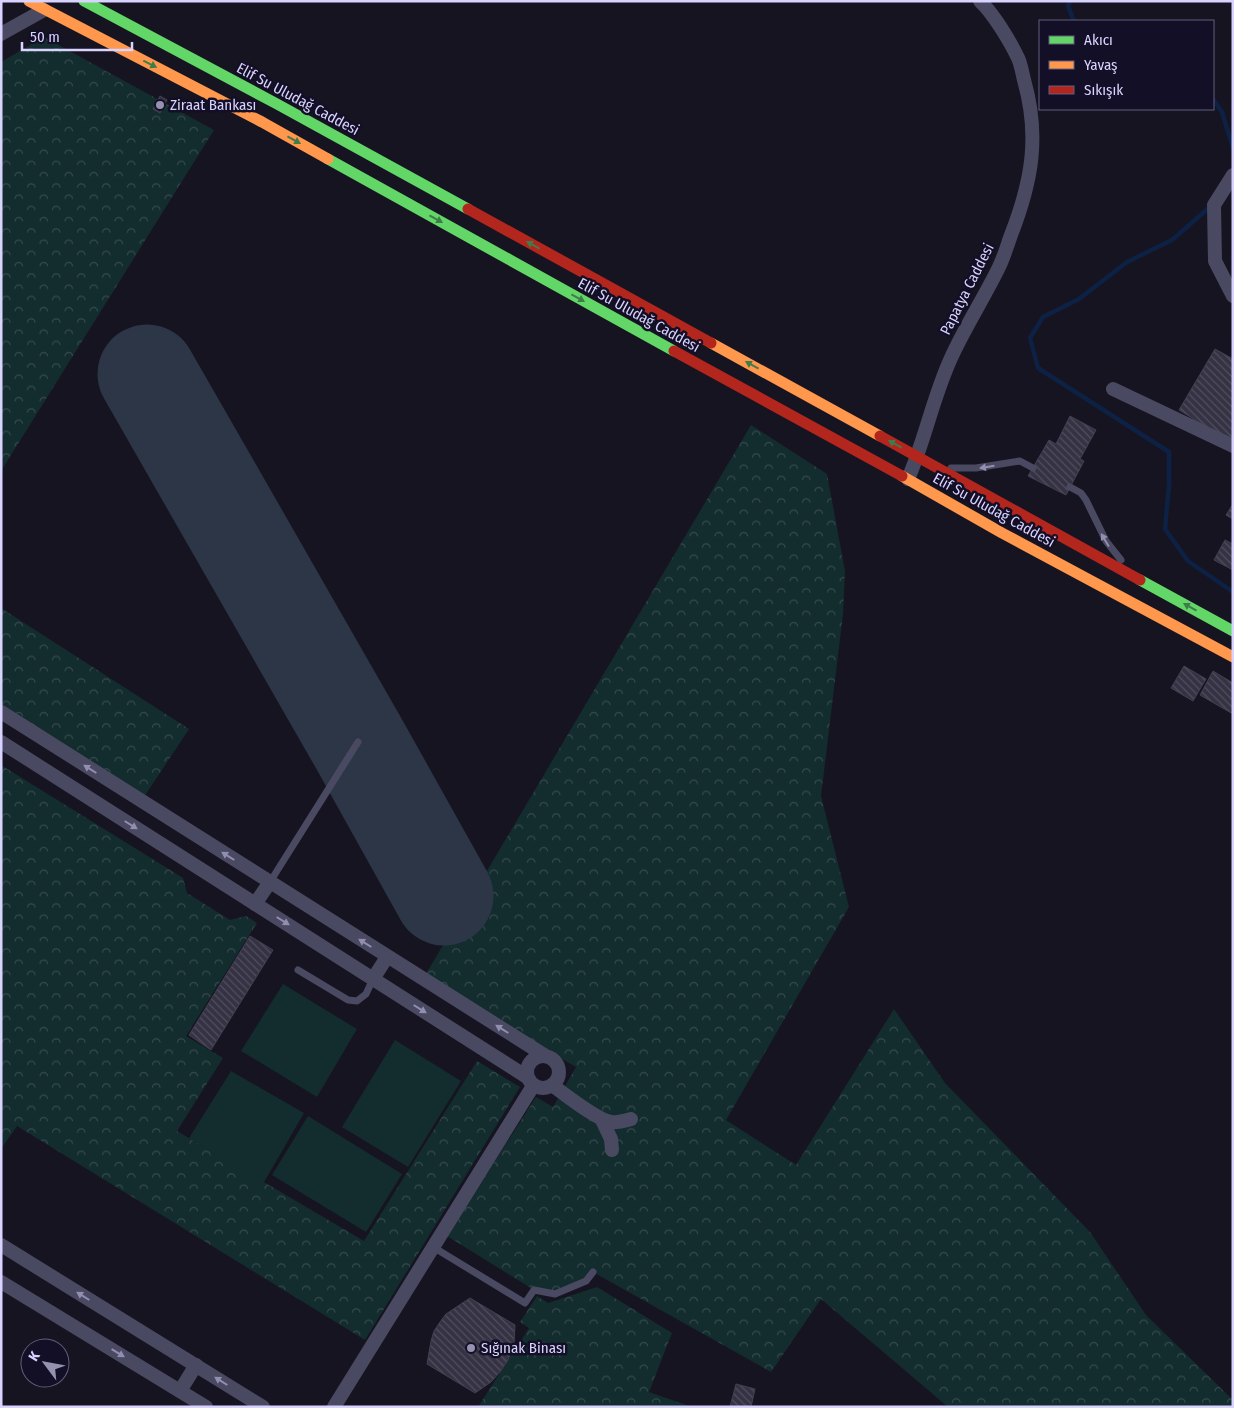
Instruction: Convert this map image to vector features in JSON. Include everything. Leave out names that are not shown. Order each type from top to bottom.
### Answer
[{"type":"main road","name":"Elif Su Uludağ Caddesi","points":[[29,1],[271,127],[908,479],[1002,533],[1233,657]]},
{"type":"main road","name":"Elif Su Uludağ Caddesi","points":[[84,1],[278,104],[1233,631]]},
{"type":"street","name":"Papatya Caddesi","points":[[908,479],[918,456],[936,394],[954,350],[1000,266],[1018,217],[1029,176],[1033,144],[1032,117],[1026,85],[1018,59],[1003,32],[980,1]]},
{"type":"street","points":[[1,34],[44,10]]},
{"type":"street","points":[[1233,175],[1214,205],[1216,261],[1233,296]]},
{"type":"street","points":[[1113,389],[1233,446]]},
{"type":"street","points":[[1,712],[387,957],[553,1059],[559,1068],[558,1079],[544,1089],[530,1081],[1,742]]},
{"type":"street","points":[[255,904],[270,882]]},
{"type":"street","points":[[373,979],[387,957]]},
{"type":"street","points":[[530,1081],[526,1071],[530,1062],[534,1058],[544,1055]]},
{"type":"street","points":[[334,1407],[433,1247],[530,1081]]},
{"type":"street","points":[[552,1085],[602,1120],[612,1123],[631,1119]]},
{"type":"street","points":[[602,1120],[612,1139],[612,1150]]},
{"type":"street","points":[[1,1245],[263,1407]]},
{"type":"street","points":[[1,1282],[206,1407]]},
{"type":"street","points":[[180,1391],[196,1365]]},
{"type":"lane","points":[[938,467],[976,468],[1020,461],[1033,468]]},
{"type":"lane","points":[[1070,487],[1081,493],[1109,546],[1136,577]]},
{"type":"lane","points":[[270,882],[358,742]]},
{"type":"lane","points":[[298,970],[348,1000],[357,1001],[366,994],[373,979]]},
{"type":"lane","points":[[433,1247],[525,1303],[534,1290],[555,1294],[586,1281],[593,1272]]},
{"type":"green space","points":[[44,37],[214,130],[1,471],[1,62]]},
{"type":"green space","points":[[751,425],[827,474],[845,571],[843,614],[821,796],[849,907],[726,1120],[796,1165],[894,1009],[945,1083],[1090,1232],[1146,1315],[1233,1400],[1233,1407],[948,1407],[821,1299],[771,1372],[593,1272],[582,1280],[559,1290],[534,1290],[447,1236],[536,1097],[553,1107],[576,1067],[423,979]]},
{"type":"green space","points":[[1,608],[189,729],[144,797],[1,705]]},
{"type":"green space","points":[[1,765],[183,878],[187,893],[230,920],[246,916],[257,923],[186,1036],[223,1058],[177,1131],[364,1241],[477,1061],[520,1087],[365,1340],[17,1126],[1,1149]]},
{"type":"green space","points":[[283,984],[357,1029],[317,1097],[241,1051]]},
{"type":"green space","points":[[395,1040],[461,1081],[408,1167],[342,1127]]},
{"type":"green space","points":[[231,1071],[304,1113],[263,1184],[189,1138]]},
{"type":"green space","points":[[308,1116],[402,1174],[366,1232],[272,1175]]},
{"type":"green space","points":[[597,1287],[672,1333],[649,1392],[692,1407],[478,1407],[529,1328],[520,1322],[537,1296],[548,1303]]},
{"type":"building","name":"Ziraat Bankası","points":[[160,96],[167,100],[160,113],[153,109]]},
{"type":"building","points":[[1215,349],[1233,359],[1233,437],[1230,441],[1179,410]]},
{"type":"building","points":[[1070,416],[1096,430],[1080,459],[1084,461],[1066,495],[1028,476],[1049,440],[1056,444]]},
{"type":"building","points":[[1233,504],[1233,519],[1226,515]]},
{"type":"building","points":[[1225,540],[1233,544],[1233,570],[1214,560]]},
{"type":"building","points":[[1184,666],[1206,679],[1193,701],[1171,688]]},
{"type":"building","points":[[1213,671],[1233,683],[1233,714],[1200,695]]},
{"type":"building","points":[[250,936],[273,950],[211,1050],[189,1035]]},
{"type":"building","name":"Sığınak Binası","points":[[470,1298],[515,1325],[514,1344],[508,1360],[491,1382],[475,1393],[427,1364],[434,1331],[446,1314]]},
{"type":"building","points":[[736,1384],[755,1389],[751,1407],[730,1407]]},
{"type":"waterway","points":[[1070,1],[1068,6],[1074,20]]},
{"type":"waterway","points":[[1214,100],[1222,112],[1233,148]]},
{"type":"waterway","points":[[1211,206],[1172,240],[1127,262],[1079,299],[1043,317],[1030,338],[1038,368],[1169,452],[1169,485],[1165,529],[1188,561],[1233,592]]},
{"type":"runway","points":[[147,374],[444,896]]},
{"type":"traffic: fast","points":[[84,1],[468,209]]},
{"type":"traffic: fast","points":[[328,159],[674,351]]},
{"type":"traffic: fast","points":[[1140,580],[1233,631]]},
{"type":"traffic: slow","points":[[29,1],[262,122],[328,159]]},
{"type":"traffic: slow","points":[[711,343],[880,436]]},
{"type":"traffic: slow","points":[[902,476],[1002,533],[1233,657]]},
{"type":"traffic: jam","points":[[468,209],[711,343]]},
{"type":"traffic: jam","points":[[674,351],[902,476]]},
{"type":"traffic: jam","points":[[880,436],[1140,580]]},
{"type":"place","name":"Ziraat Bankası","points":[[160,105]]},
{"type":"place","name":"Sığınak Binası","points":[[471,1348]]}]
